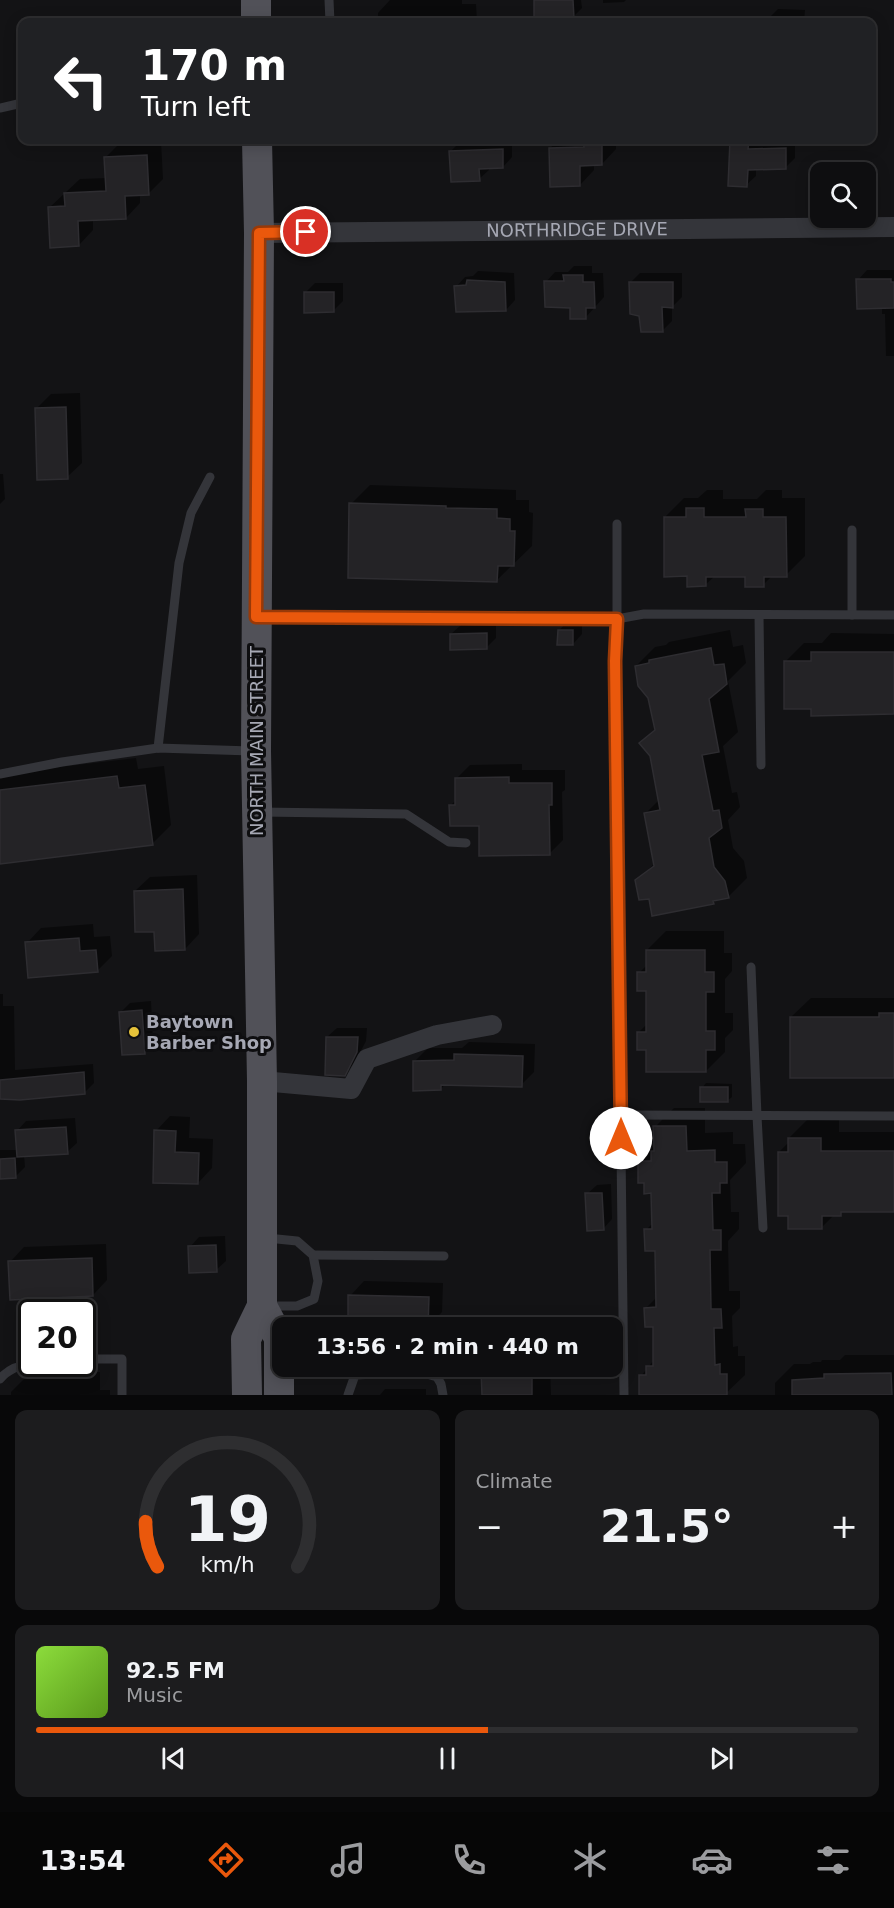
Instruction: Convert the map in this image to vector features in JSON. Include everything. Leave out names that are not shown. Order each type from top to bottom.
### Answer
[{"type":"main road","points":[[256,0],[256,18]]},
{"type":"main road","name":"NORTH MAIN STREET","points":[[247,1395],[246,1339],[262,1306],[262,1081],[256,752],[259,233],[257,144]]},
{"type":"main road","name":"NORTH MAIN STREET","points":[[262,1306],[279,1338],[279,1395]]},
{"type":"street","name":"NORTHRIDGE DRIVE","points":[[259,233],[894,227]]},
{"type":"street","points":[[262,1081],[351,1089],[367,1059],[437,1035],[492,1025]]},
{"type":"lane","points":[[329,0],[330,18]]},
{"type":"lane","points":[[0,108],[18,104]]},
{"type":"lane","points":[[158,748],[179,563],[191,513],[210,477]]},
{"type":"lane","points":[[617,524],[615,661],[624,1395]]},
{"type":"lane","points":[[852,530],[852,615]]},
{"type":"lane","points":[[256,617],[617,619],[644,614],[894,615]]},
{"type":"lane","points":[[759,615],[761,765]]},
{"type":"lane","points":[[0,774],[158,748],[256,752]]},
{"type":"lane","points":[[257,812],[406,814],[449,842],[466,843]]},
{"type":"lane","points":[[751,967],[756,1116],[763,1228]]},
{"type":"lane","points":[[621,1115],[894,1116]]},
{"type":"lane","points":[[262,1238],[297,1241],[313,1255],[318,1281],[314,1299],[297,1306],[262,1306]]},
{"type":"lane","points":[[313,1255],[444,1256]]},
{"type":"lane","points":[[96,1359],[122,1359],[122,1395]]},
{"type":"lane","points":[[0,1378],[18,1366]]},
{"type":"lane","points":[[348,1395],[354,1375],[420,1372],[437,1377],[441,1384],[442,1395]]},
{"type":"building","points":[[534,0],[573,0],[574,18],[534,18]]},
{"type":"building","points":[[584,144],[602,144],[602,165],[580,166],[580,186],[550,187],[549,148],[584,147]]},
{"type":"building","points":[[730,144],[749,144],[748,149],[786,148],[786,169],[748,170],[747,187],[728,186]]},
{"type":"building","points":[[503,149],[503,168],[479,169],[480,181],[451,182],[449,151]]},
{"type":"building","points":[[147,155],[149,195],[125,196],[126,219],[78,221],[79,246],[50,248],[48,207],[65,206],[64,193],[106,191],[104,157]]},
{"type":"building","points":[[563,275],[583,275],[583,282],[594,282],[595,308],[586,308],[586,319],[570,319],[570,308],[545,307],[544,281],[564,281]]},
{"type":"building","points":[[856,279],[891,279],[891,282],[894,282],[894,308],[857,309]]},
{"type":"building","points":[[467,280],[505,282],[506,311],[456,312],[454,286],[466,285]]},
{"type":"building","points":[[629,282],[673,282],[673,308],[662,307],[663,332],[641,332],[639,316],[630,314]]},
{"type":"building","points":[[304,292],[334,292],[334,312],[304,313]]},
{"type":"building","points":[[66,407],[68,479],[37,480],[35,408]]},
{"type":"building","points":[[349,503],[497,509],[497,518],[510,519],[510,531],[515,531],[514,566],[498,566],[497,582],[348,578]]},
{"type":"building","points":[[686,508],[704,508],[704,517],[746,517],[745,509],[763,509],[763,517],[786,517],[787,577],[764,577],[764,587],[745,587],[745,577],[706,577],[706,586],[687,587],[687,576],[664,577],[664,517],[686,517]]},
{"type":"building","points":[[558,630],[573,630],[573,645],[557,645]]},
{"type":"building","points":[[487,633],[487,649],[450,650],[450,634]]},
{"type":"building","points":[[711,648],[714,665],[724,664],[727,684],[709,699],[719,752],[702,755],[713,811],[719,810],[722,828],[709,838],[714,867],[725,881],[729,898],[713,901],[714,904],[652,916],[649,899],[639,900],[635,880],[654,866],[644,813],[660,810],[650,756],[639,743],[655,730],[648,698],[638,686],[635,666],[649,663],[649,660]]},
{"type":"building","points":[[811,652],[894,652],[894,714],[811,716],[811,709],[784,709],[784,661],[811,661]]},
{"type":"building","points":[[117,776],[119,788],[145,785],[153,845],[0,864],[0,790]]},
{"type":"building","points":[[509,777],[509,783],[552,783],[552,805],[549,805],[550,855],[479,856],[479,826],[450,826],[449,805],[455,805],[455,778]]},
{"type":"building","points":[[183,889],[185,950],[155,951],[154,932],[135,932],[134,891]]},
{"type":"building","points":[[79,938],[80,951],[96,950],[98,972],[28,978],[25,942]]},
{"type":"building","points":[[646,950],[705,950],[705,972],[714,972],[714,992],[706,992],[706,1031],[715,1031],[715,1050],[706,1050],[706,1072],[646,1072],[646,1050],[637,1050],[637,1032],[646,1032],[646,991],[637,991],[637,972],[646,972]]},
{"type":"building","points":[[142,1010],[145,1054],[122,1055],[119,1012]]},
{"type":"building","points":[[879,1013],[894,1013],[894,1078],[790,1078],[790,1017],[879,1017]]},
{"type":"building","points":[[326,1037],[358,1037],[357,1052],[345,1076],[325,1075]]},
{"type":"building","points":[[454,1054],[523,1056],[522,1087],[441,1085],[441,1090],[413,1091],[413,1061],[454,1060]]},
{"type":"building","points":[[84,1072],[85,1094],[20,1100],[0,1099],[0,1080]]},
{"type":"building","points":[[700,1087],[728,1087],[728,1102],[700,1102]]},
{"type":"building","points":[[653,1126],[686,1126],[687,1151],[715,1150],[715,1162],[727,1162],[727,1183],[720,1183],[720,1193],[712,1193],[713,1230],[721,1230],[721,1250],[710,1250],[711,1309],[721,1309],[722,1328],[714,1328],[715,1365],[720,1364],[720,1374],[727,1374],[727,1395],[639,1395],[639,1375],[646,1375],[646,1366],[653,1366],[653,1327],[645,1327],[644,1308],[656,1307],[655,1251],[645,1251],[644,1229],[652,1229],[651,1193],[644,1194],[644,1183],[638,1183],[638,1161],[651,1161],[651,1151],[654,1151]]},
{"type":"building","points":[[66,1127],[68,1154],[17,1157],[15,1130]]},
{"type":"building","points":[[154,1130],[176,1131],[175,1152],[199,1153],[198,1184],[153,1183]]},
{"type":"building","points":[[788,1138],[821,1138],[821,1151],[894,1151],[894,1212],[841,1212],[841,1216],[822,1216],[822,1229],[788,1229],[788,1216],[778,1216],[778,1152],[788,1152]]},
{"type":"building","points":[[15,1158],[16,1178],[0,1179],[0,1159]]},
{"type":"building","points":[[585,1193],[602,1193],[604,1230],[587,1231]]},
{"type":"building","points":[[216,1245],[217,1272],[189,1273],[188,1246]]},
{"type":"building","points":[[92,1258],[93,1296],[10,1300],[8,1261]]},
{"type":"building","points":[[348,1295],[429,1297],[428,1317],[348,1317]]},
{"type":"building","points":[[891,1373],[892,1395],[792,1395],[792,1380],[824,1378],[824,1374]]},
{"type":"building","points":[[481,1377],[532,1377],[532,1395],[482,1395]]},
{"type":"place","name":"Baytown Barber Shop","points":[[134,1032]]},
{"type":"route","points":[[306,232],[259,233],[256,617],[617,619],[615,661],[621,1138]]}]
